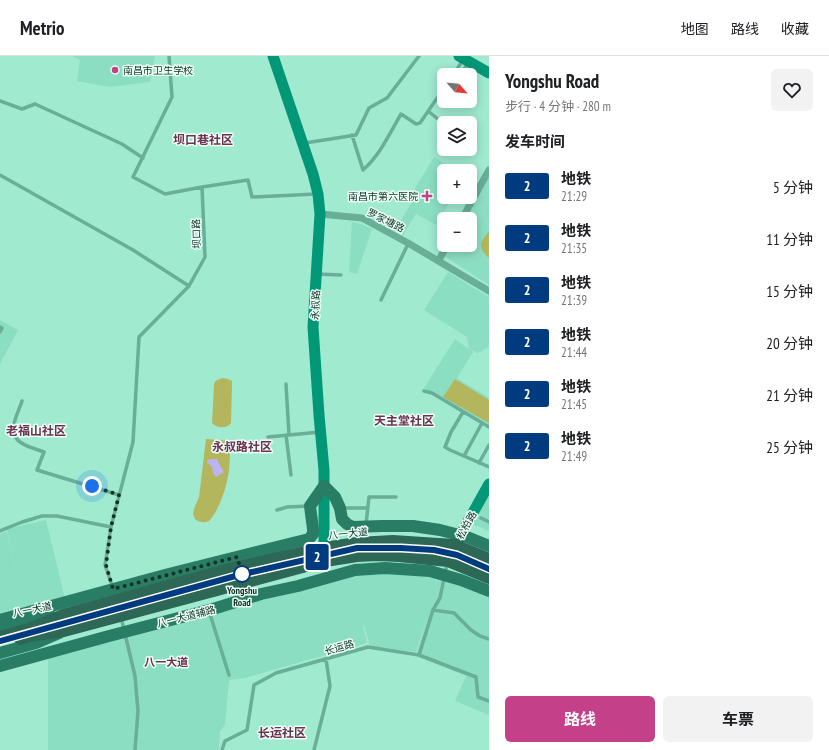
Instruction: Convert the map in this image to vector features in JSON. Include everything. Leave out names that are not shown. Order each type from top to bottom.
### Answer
[{"type":"highway","name":"八一大道","points":[[63,615],[115,595],[324,548],[357,543],[393,541],[458,541],[489,559]]},
{"type":"highway","points":[[0,637],[29,632],[64,631],[325,561],[357,556],[378,554],[448,561],[489,578]]},
{"type":"highway","points":[[0,644],[29,632],[63,615]]},
{"type":"main road","points":[[0,620],[115,595],[309,538],[313,534],[310,506],[324,486],[335,497],[340,508],[342,519],[353,527],[413,526],[440,530],[458,541],[489,546]]},
{"type":"main road","name":"八一大道辅路","points":[[0,666],[209,610],[261,594],[298,586],[355,570],[385,568],[430,571],[461,580],[489,591]]},
{"type":"main road","name":"八一大道","points":[[0,628],[26,621],[63,615]]},
{"type":"main road","points":[[0,653],[36,643],[64,631]]},
{"type":"street","name":"永叔路","points":[[273,56],[303,143],[318,194],[320,214],[313,326],[324,470],[325,561]]},
{"type":"street","points":[[464,59],[489,73]]},
{"type":"street","points":[[466,212],[489,170]]},
{"type":"street","name":"罗家塘路","points":[[320,214],[362,218],[408,242],[489,291]]},
{"type":"street","points":[[439,260],[443,252]]},
{"type":"street","name":"松柏路","points":[[458,541],[489,484]]},
{"type":"lane","points":[[169,56],[172,97],[133,177],[165,194],[248,180],[252,198],[318,194]]},
{"type":"lane","points":[[303,143],[356,135],[369,108],[387,98],[419,56]]},
{"type":"lane","points":[[458,68],[464,59]]},
{"type":"lane","points":[[352,135],[363,170],[371,163],[401,114],[416,124],[420,123],[437,98]]},
{"type":"lane","points":[[0,101],[22,109],[35,104],[122,144],[143,158]]},
{"type":"lane","points":[[428,111],[437,118]]},
{"type":"lane","points":[[0,175],[133,250],[189,286]]},
{"type":"lane","name":"坝口路","points":[[115,595],[106,565],[111,527],[133,442],[139,337],[189,286],[205,257],[202,187]]},
{"type":"lane","points":[[381,300],[408,242]]},
{"type":"lane","points":[[316,274],[341,275]]},
{"type":"lane","points":[[0,327],[2,328],[0,332]]},
{"type":"lane","points":[[286,384],[291,475]]},
{"type":"lane","points":[[424,391],[432,393],[489,427]]},
{"type":"lane","points":[[22,401],[14,425],[13,434],[21,443],[44,452],[37,470],[119,495]]},
{"type":"lane","points":[[463,412],[451,432],[445,447],[489,467]]},
{"type":"lane","points":[[464,456],[482,423]]},
{"type":"lane","points":[[268,437],[321,432]]},
{"type":"lane","points":[[479,463],[489,445]]},
{"type":"lane","points":[[365,527],[369,497],[396,497]]},
{"type":"lane","points":[[277,510],[287,507],[310,506]]},
{"type":"lane","points":[[340,508],[368,508]]},
{"type":"lane","points":[[0,531],[42,516],[57,516],[111,527]]},
{"type":"lane","points":[[481,518],[489,522]]},
{"type":"lane","points":[[419,655],[433,610],[440,598],[448,561]]},
{"type":"lane","points":[[209,610],[229,674]]},
{"type":"lane","points":[[433,610],[454,613],[471,630],[480,636],[489,639]]},
{"type":"lane","points":[[120,615],[135,676],[138,711],[135,750]]},
{"type":"lane","name":"长运路","points":[[222,750],[225,741],[247,730],[254,685],[276,673],[368,647],[419,655],[476,677],[478,697],[489,701]]},
{"type":"lane","points":[[314,750],[330,686],[326,659]]},
{"type":"shaded area","name":"南昌市卫生学校","points":[[72,56],[155,56],[150,82],[109,87],[77,81],[80,60]]},
{"type":"shaded area","name":"南昌市第六医院","points":[[434,157],[445,164],[437,164],[437,204],[449,204],[444,212],[437,212],[436,225],[416,214],[403,235],[395,230],[413,200],[409,198]]},
{"type":"shaded area","points":[[489,175],[489,285],[444,256],[446,252],[477,252],[477,212],[468,212],[473,204],[477,204],[477,196]]},
{"type":"shaded area","points":[[352,222],[372,229],[357,274],[349,272]]},
{"type":"shaded area","points":[[489,231],[489,258],[482,251],[481,244]]},
{"type":"shaded area","points":[[448,272],[489,297],[489,347],[478,353],[469,349],[467,337],[424,310]]},
{"type":"shaded area","points":[[0,320],[18,330],[0,364]]},
{"type":"shaded area","points":[[455,339],[473,352],[457,378],[489,398],[489,425],[424,388]]},
{"type":"shaded area","points":[[222,378],[232,381],[231,423],[228,426],[218,427],[212,423],[214,384]]},
{"type":"shaded area","points":[[455,379],[489,400],[489,423],[443,397]]},
{"type":"shaded area","points":[[206,439],[230,441],[230,460],[227,483],[220,504],[209,521],[202,522],[195,519],[193,514],[199,497]]},
{"type":"shaded area","points":[[210,459],[217,459],[224,472],[216,477],[213,473],[212,467],[207,462]]},
{"type":"shaded area","points":[[489,493],[489,531],[472,524]]},
{"type":"shaded area","points":[[46,520],[65,599],[0,615],[0,534],[7,531],[18,577],[7,529]]},
{"type":"shaded area","points":[[355,573],[435,574],[436,594],[437,574],[489,593],[489,715],[455,701],[466,676],[416,656],[428,614],[416,652],[370,646],[364,625],[367,643],[245,678],[229,680],[225,725],[220,731],[219,750],[48,750],[48,660],[50,655]]},
{"type":"metro line","name":"2","points":[[0,641],[239,575],[357,548],[434,550],[457,555],[489,569]]},
{"type":"place","name":"南昌市卫生学校","points":[[115,70]]},
{"type":"place","name":"南昌市第六医院","points":[[427,196]]},
{"type":"place","name":"Yongshu Road","points":[[242,574]]},
{"type":"district","name":"坝口巷社区","points":[[203,140]]},
{"type":"district","name":"天主堂社区","points":[[404,421]]},
{"type":"district","name":"老福山社区","points":[[36,431]]},
{"type":"district","name":"永叔路社区","points":[[242,447]]},
{"type":"district","name":"八一大道","points":[[166,662]]},
{"type":"district","name":"长运社区","points":[[282,733]]},
{"type":"route","points":[[92,486],[119,495],[111,527],[106,565],[113,589],[237,557],[242,574]]}]
